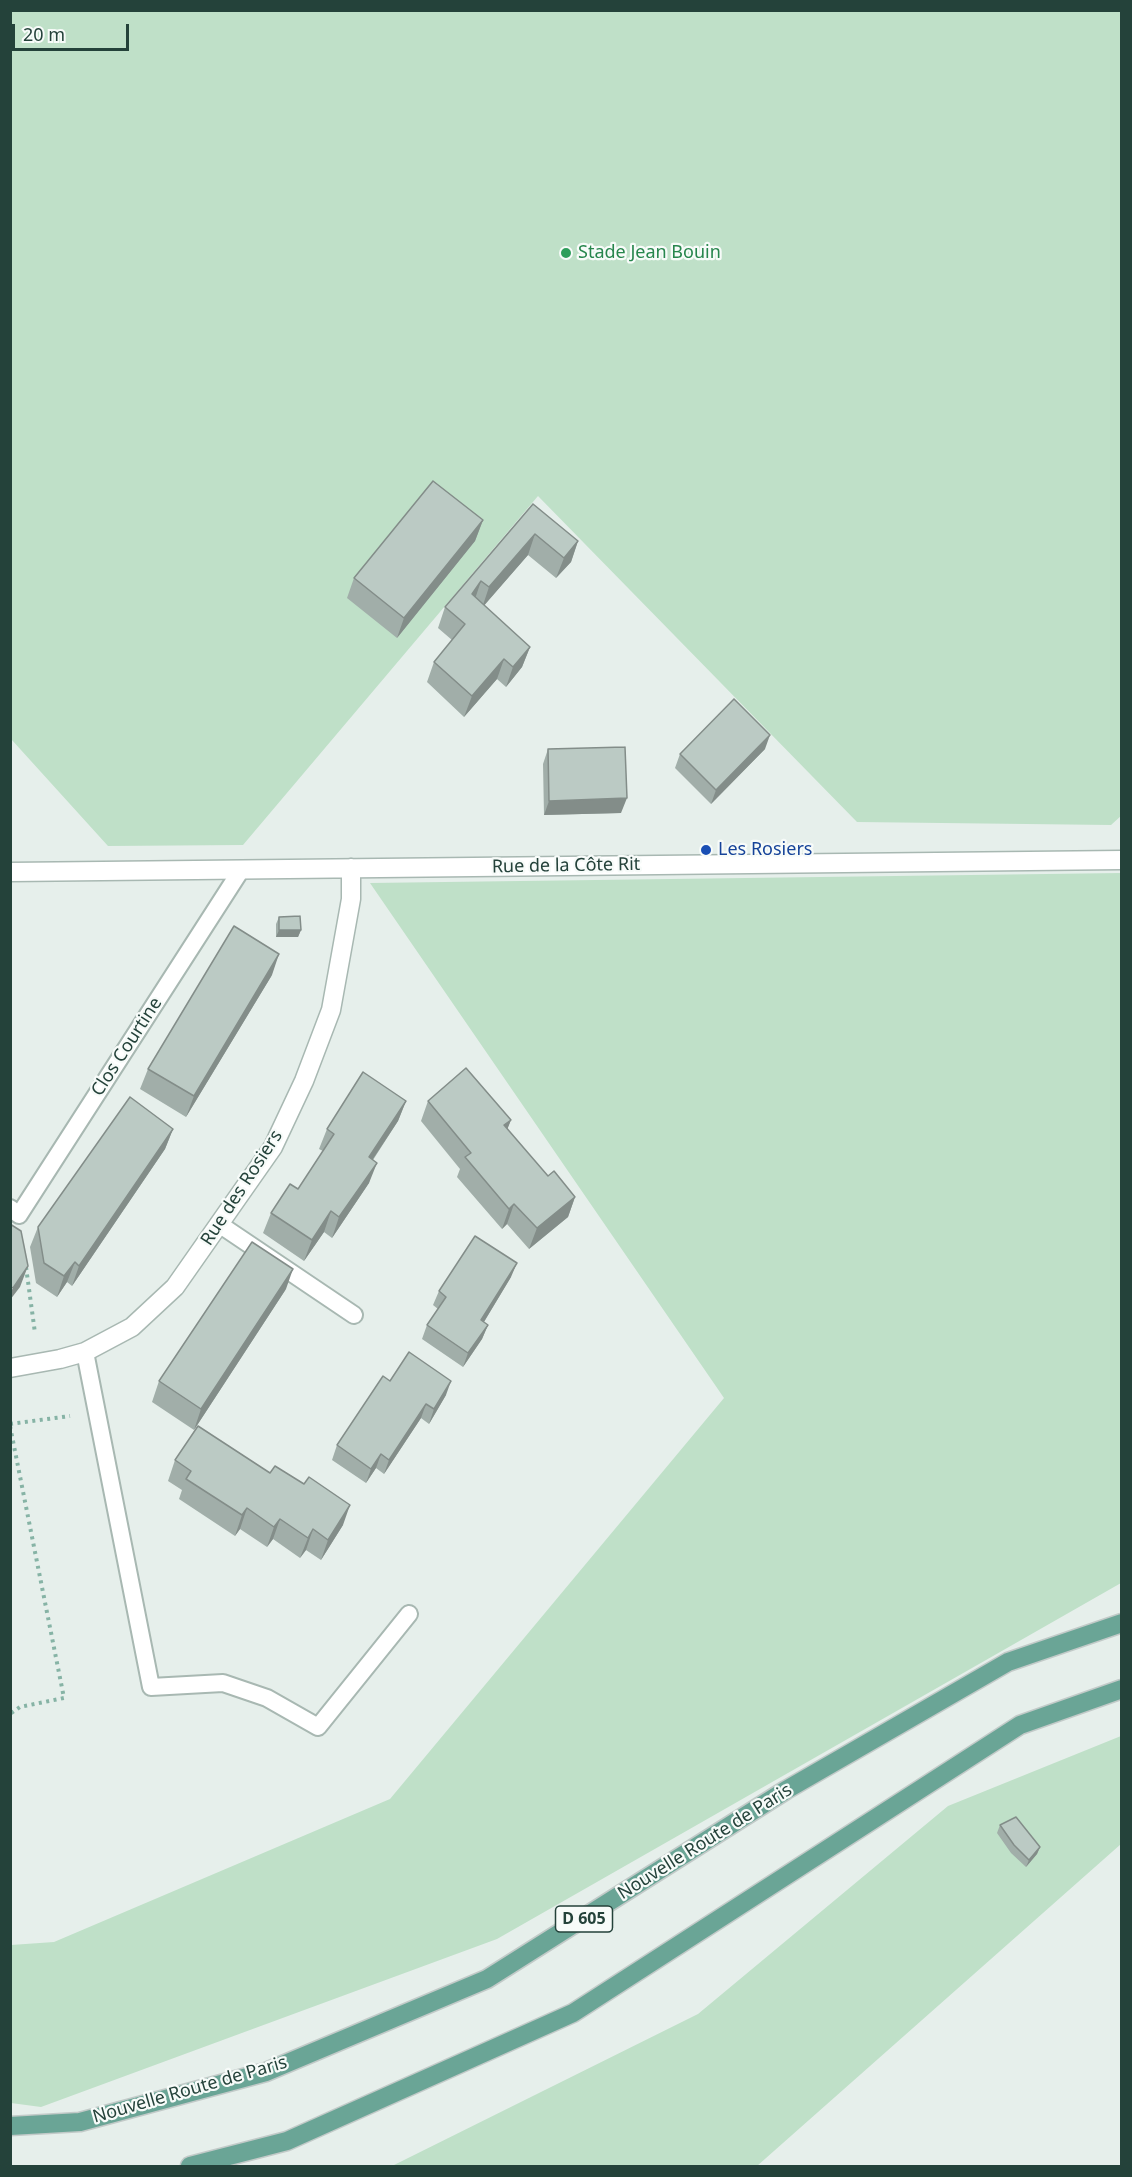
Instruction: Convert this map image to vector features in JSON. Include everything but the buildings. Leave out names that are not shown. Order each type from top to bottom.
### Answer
[{"type":"main road","name":"Nouvelle Route de Paris","points":[[10,2126],[80,2122],[266,2072],[488,1979],[786,1790],[1008,1662],[1122,1623]]},
{"type":"main road","points":[[190,2166],[287,2140],[573,2013],[1020,1725],[1122,1689]]},
{"type":"street","name":"Rue de la Côte Rit","points":[[10,872],[1122,860]]},
{"type":"street","name":"Rue des Rosiers","points":[[10,1368],[85,1352],[132,1327],[175,1287],[273,1147],[304,1081],[331,1010],[351,899],[351,868]]},
{"type":"lane","name":"Clos Courtine","points":[[15,1212],[241,870]]},
{"type":"lane","points":[[219,1224],[354,1315]]},
{"type":"lane","points":[[85,1352],[151,1687],[223,1683],[267,1698],[318,1726],[409,1614]]},
{"type":"path","points":[[15,1212],[38,1363]]},
{"type":"path","points":[[10,1714],[20,1707],[64,1698],[10,1425],[97,1413]]},
{"type":"green space","name":"Stade Jean Bouin","points":[[11,11],[1121,11],[1122,815],[1111,825],[857,822],[538,496],[243,845],[108,846],[11,739]]},
{"type":"green space","points":[[1121,873],[1121,1583],[497,1939],[41,2107],[11,2103],[11,1945],[54,1942],[390,1799],[724,1398],[370,883]]},
{"type":"green space","points":[[1121,1736],[1121,1844],[757,2166],[392,2166],[698,2014],[948,1806]]},
{"type":"place","name":"Stade Jean Bouin","points":[[566,253]]},
{"type":"place","name":"Les Rosiers","points":[[706,850]]}]
